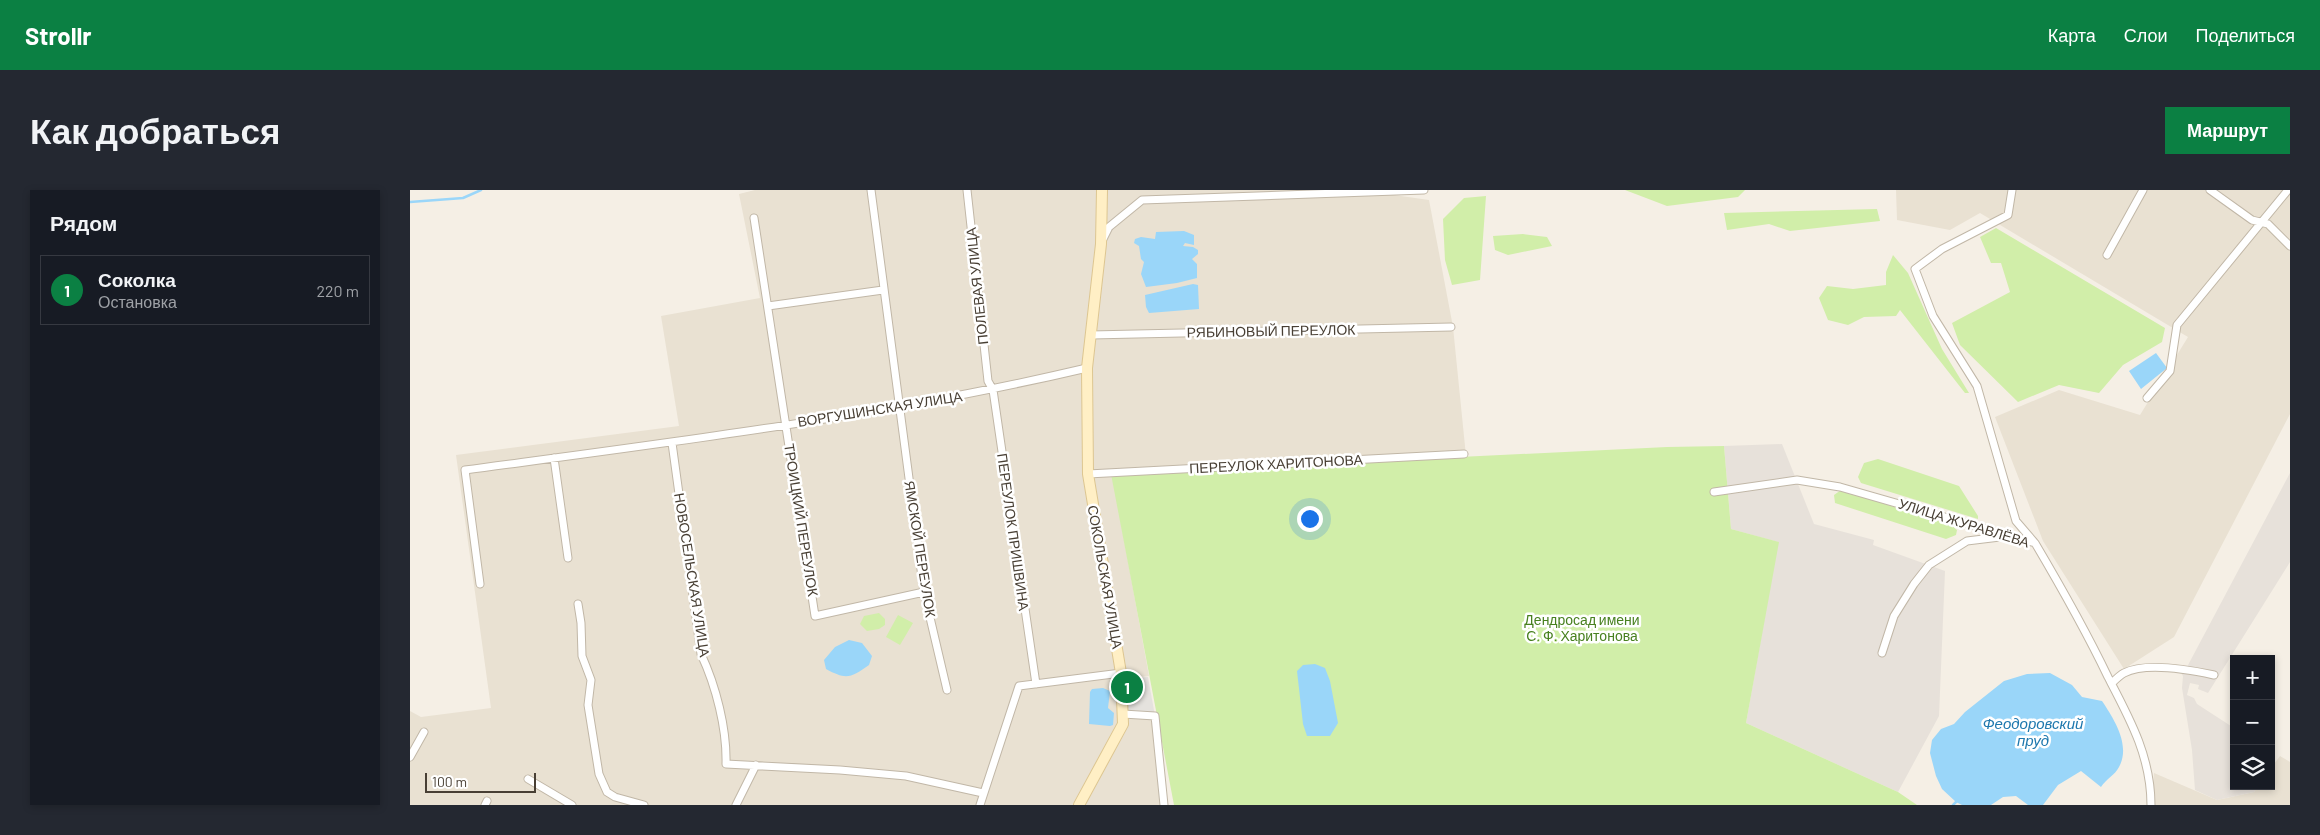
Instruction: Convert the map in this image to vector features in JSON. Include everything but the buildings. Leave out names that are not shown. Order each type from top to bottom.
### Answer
[{"type":"street","name":"ЯМСКОЙ ПЕРЕУЛОК","points":[[871,190],[924,592],[947,690]]},
{"type":"street","name":"ПОЛЕВАЯ УЛИЦА","points":[[967,190],[988,381]]},
{"type":"street","name":"СОКОЛЬСКАЯ УЛИЦА","points":[[1079,805],[1123,724],[1121,672],[1088,474],[1087,368],[1101,244],[1102,190]]},
{"type":"street","points":[[1101,244],[1109,227],[1142,200],[1424,190]]},
{"type":"street","points":[[2012,190],[2008,215],[1942,249],[1915,269],[1933,316],[1977,386],[2016,521],[2035,543]]},
{"type":"street","points":[[2107,256],[2143,190]]},
{"type":"street","points":[[2210,190],[2252,220],[2268,224],[2290,246]]},
{"type":"street","points":[[2147,398],[2170,371],[2177,325],[2288,190]]},
{"type":"street","name":"ТРОИЦКИЙ ПЕРЕУЛОК","points":[[754,218],[815,616],[924,592]]},
{"type":"street","points":[[768,306],[883,290]]},
{"type":"street","name":"РЯБИНОВЫЙ ПЕРЕУЛОК","points":[[1091,335],[1452,327]]},
{"type":"street","name":"ВОРГУШИНСКАЯ УЛИЦА","points":[[480,584],[466,470],[672,443],[899,406],[993,390],[1087,368]]},
{"type":"street","name":"ПЕРЕУЛОК ПРИШВИНА","points":[[988,381],[993,390],[1036,684]]},
{"type":"street","name":"НОВОСЕЛЬСКАЯ УЛИЦА","points":[[672,443],[701,654],[714,681],[726,752],[726,764],[756,765]]},
{"type":"street","name":"ПЕРЕУЛОК ХАРИТОНОВА","points":[[1088,474],[1464,454]]},
{"type":"street","points":[[554,458],[568,558]]},
{"type":"street","name":"УЛИЦА ЖУРАВЛЁВА","points":[[1714,492],[1797,480],[1811,481],[1840,487],[2035,543],[2084,629],[2140,740],[2148,766],[2151,805]]},
{"type":"street","points":[[1882,653],[1894,616],[1914,584],[1929,566],[1967,541],[2014,536]]},
{"type":"street","points":[[578,604],[581,623],[582,656],[591,680],[588,705],[599,774],[607,792],[615,797],[644,805]]},
{"type":"street","points":[[2112,683],[2124,673],[2153,668],[2184,668],[2214,675]]},
{"type":"street","points":[[980,805],[1019,686],[1121,672]]},
{"type":"street","points":[[1122,714],[1155,716],[1164,805]]},
{"type":"street","points":[[410,757],[424,732]]},
{"type":"street","points":[[736,805],[756,765],[906,776],[984,793]]},
{"type":"street","points":[[528,779],[572,805]]},
{"type":"shaded area","points":[[755,190],[1375,190],[1380,193],[1429,200],[1453,327],[1466,456],[1112,474],[1149,676],[1120,679],[1121,724],[1077,805],[410,805],[410,711],[421,717],[491,708],[456,455],[679,426],[661,316],[760,298],[739,194]]},
{"type":"shaded area","points":[[1896,190],[2290,190],[2290,414],[2174,637],[2124,669],[2043,541],[1995,417],[2059,390],[2140,415],[2188,337],[1980,213],[1950,230],[1897,220]]},
{"type":"shaded area","points":[[1782,444],[1814,524],[1874,540],[1873,545],[1945,571],[1939,716],[1898,792],[1746,723],[1778,542],[1731,529],[1724,446]]},
{"type":"shaded area","points":[[2290,473],[2290,562],[2232,655],[2230,655],[2208,693],[2198,689],[2199,685],[2190,683],[2187,695],[2194,698],[2197,704],[2230,725],[2230,790],[2255,790],[2254,792],[2217,800],[2195,790],[2192,750],[2182,688],[2183,676],[2175,664],[2187,667]]},
{"type":"shaded area","points":[[1148,677],[1155,716],[1123,714],[1121,679]]},
{"type":"shaded area","points":[[1123,714],[1154,717],[1163,805],[1080,805]]},
{"type":"shaded area","points":[[2280,756],[2290,762],[2290,805],[2152,805],[2154,773],[2217,800],[2254,792],[2255,790],[2275,790],[2275,763]]},
{"type":"green space","points":[[1625,190],[1745,190],[1738,197],[1667,206]]},
{"type":"green space","points":[[1486,196],[1480,280],[1452,285],[1445,260],[1443,219],[1464,198]]},
{"type":"green space","points":[[1877,209],[1880,221],[1790,231],[1769,224],[1727,230],[1724,213]]},
{"type":"green space","points":[[1996,228],[2165,328],[2162,342],[2123,365],[2099,393],[2059,385],[2018,402],[1960,345],[1952,323],[2010,292],[2001,263],[1991,263],[1980,237]]},
{"type":"green space","points":[[1523,234],[1547,237],[1552,246],[1508,255],[1495,250],[1493,236]]},
{"type":"green space","points":[[1893,255],[1908,273],[1942,349],[1969,393],[1965,393],[1900,310],[1896,316],[1864,317],[1848,325],[1828,320],[1819,298],[1827,286],[1853,289],[1886,285],[1886,272]]},
{"type":"green space","name":"Дендросад имени С. Ф. Харитонова","points":[[1724,446],[1731,529],[1779,542],[1746,723],[1898,792],[1917,805],[1174,805],[1111,474],[1667,447]]},
{"type":"green space","points":[[1878,459],[1959,486],[1978,519],[1861,483],[1858,477],[1864,463]]},
{"type":"green space","points":[[1841,490],[1951,525],[1957,530],[1956,535],[1946,539],[1835,503],[1834,495]]},
{"type":"green space","points":[[879,613],[885,619],[885,625],[879,629],[867,631],[860,624],[864,616]]},
{"type":"green space","points":[[898,615],[913,623],[900,645],[886,637]]},
{"type":"water","points":[[1184,231],[1194,235],[1194,245],[1185,243],[1183,246],[1193,247],[1198,250],[1198,254],[1192,259],[1197,264],[1197,278],[1146,287],[1141,274],[1144,262],[1141,259],[1139,246],[1134,243],[1135,239],[1141,237],[1155,239],[1156,232]]},
{"type":"water","points":[[1193,284],[1198,285],[1199,309],[1149,313],[1146,307],[1145,295]]},
{"type":"water","points":[[2156,353],[2167,368],[2141,389],[2129,371]]},
{"type":"water","points":[[849,640],[862,643],[872,656],[869,665],[858,673],[848,676],[839,675],[826,669],[824,660],[835,647]]},
{"type":"water","points":[[1315,664],[1325,668],[1330,681],[1338,723],[1330,736],[1307,736],[1303,724],[1297,671],[1303,665]]},
{"type":"water","name":"Феодоровский пруд","points":[[2050,673],[2072,685],[2082,697],[2102,701],[2120,732],[2122,741],[2122,759],[2117,770],[2101,787],[2081,771],[2058,785],[2043,805],[2028,805],[2016,796],[2003,797],[1991,805],[1962,805],[1956,802],[1942,789],[1936,776],[1930,753],[1932,740],[1941,729],[1954,724],[1965,712],[2004,681],[2027,674]]},
{"type":"water","points":[[1103,688],[1110,691],[1108,708],[1114,713],[1113,725],[1110,726],[1089,724],[1090,692],[1092,689]]},
{"type":"waterway","points":[[410,202],[463,198],[481,190]]},
{"type":"waterway","points":[[1953,805],[1956,802]]},
{"type":"place","name":"Соколка","points":[[1127,687]]}]
